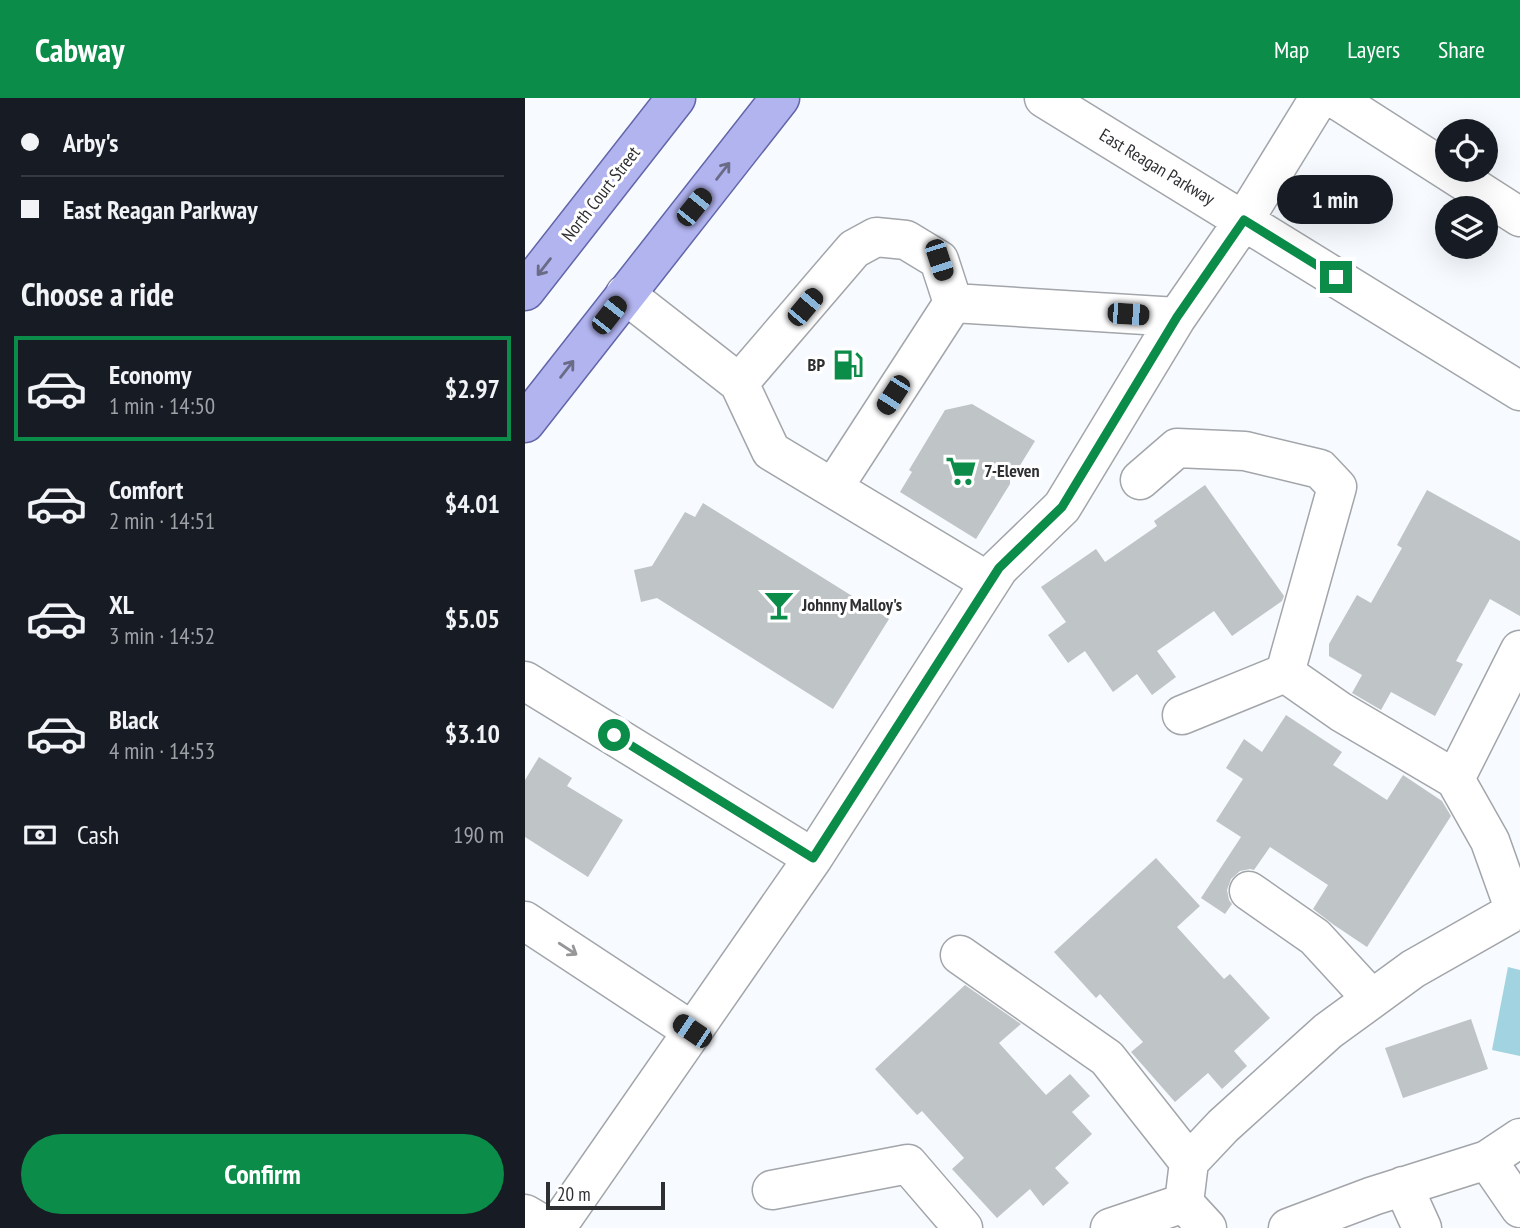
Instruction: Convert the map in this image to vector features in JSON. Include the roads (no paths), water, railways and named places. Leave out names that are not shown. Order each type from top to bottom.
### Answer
[{"type":"main road","name":"North Court Street","points":[[525,291],[676,98]]},
{"type":"main road","points":[[525,423],[781,98]]},
{"type":"street","name":"East Reagan Parkway","points":[[1044,98],[1520,391]]},
{"type":"street","points":[[556,1228],[813,858],[989,582],[999,568],[1062,507],[1177,317],[1244,220],[1319,98]]},
{"type":"street","points":[[1334,98],[1520,217]]},
{"type":"street","points":[[739,383],[854,249],[876,237],[906,240],[939,260],[953,303]]},
{"type":"street","points":[[625,294],[739,383],[771,450],[989,582]]},
{"type":"street","points":[[953,303],[1177,317]]},
{"type":"street","points":[[833,488],[953,303]]},
{"type":"street","points":[[1140,480],[1177,448],[1245,451],[1320,469],[1338,487],[1285,673]]},
{"type":"street","points":[[1455,779],[1520,650]]},
{"type":"street","points":[[1182,715],[1285,673]]},
{"type":"street","points":[[1189,1162],[1223,1126],[1328,1031],[1413,969],[1518,911],[1490,841],[1455,779],[1341,712],[1285,673]]},
{"type":"street","points":[[525,681],[813,858]]},
{"type":"street","points":[[1248,891],[1315,937],[1372,999]]},
{"type":"street","points":[[525,921],[692,1031]]},
{"type":"street","points":[[960,955],[1107,1058],[1189,1162],[1196,1215],[1110,1228]]},
{"type":"street","points":[[1288,1228],[1373,1196],[1487,1160],[1520,1138]]},
{"type":"street","points":[[1487,1160],[1520,1208]]},
{"type":"street","points":[[772,1190],[908,1164],[963,1228]]},
{"type":"street","points":[[1403,1186],[1422,1228]]},
{"type":"street","points":[[525,1214],[549,1228]]},
{"type":"water","points":[[1508,967],[1520,970],[1520,1056],[1492,1050]]},
{"type":"place","name":"BP","points":[[848,365]]},
{"type":"place","name":"7-Eleven","points":[[961,471]]},
{"type":"place","name":"Johnny Malloy's","points":[[779,605]]}]
